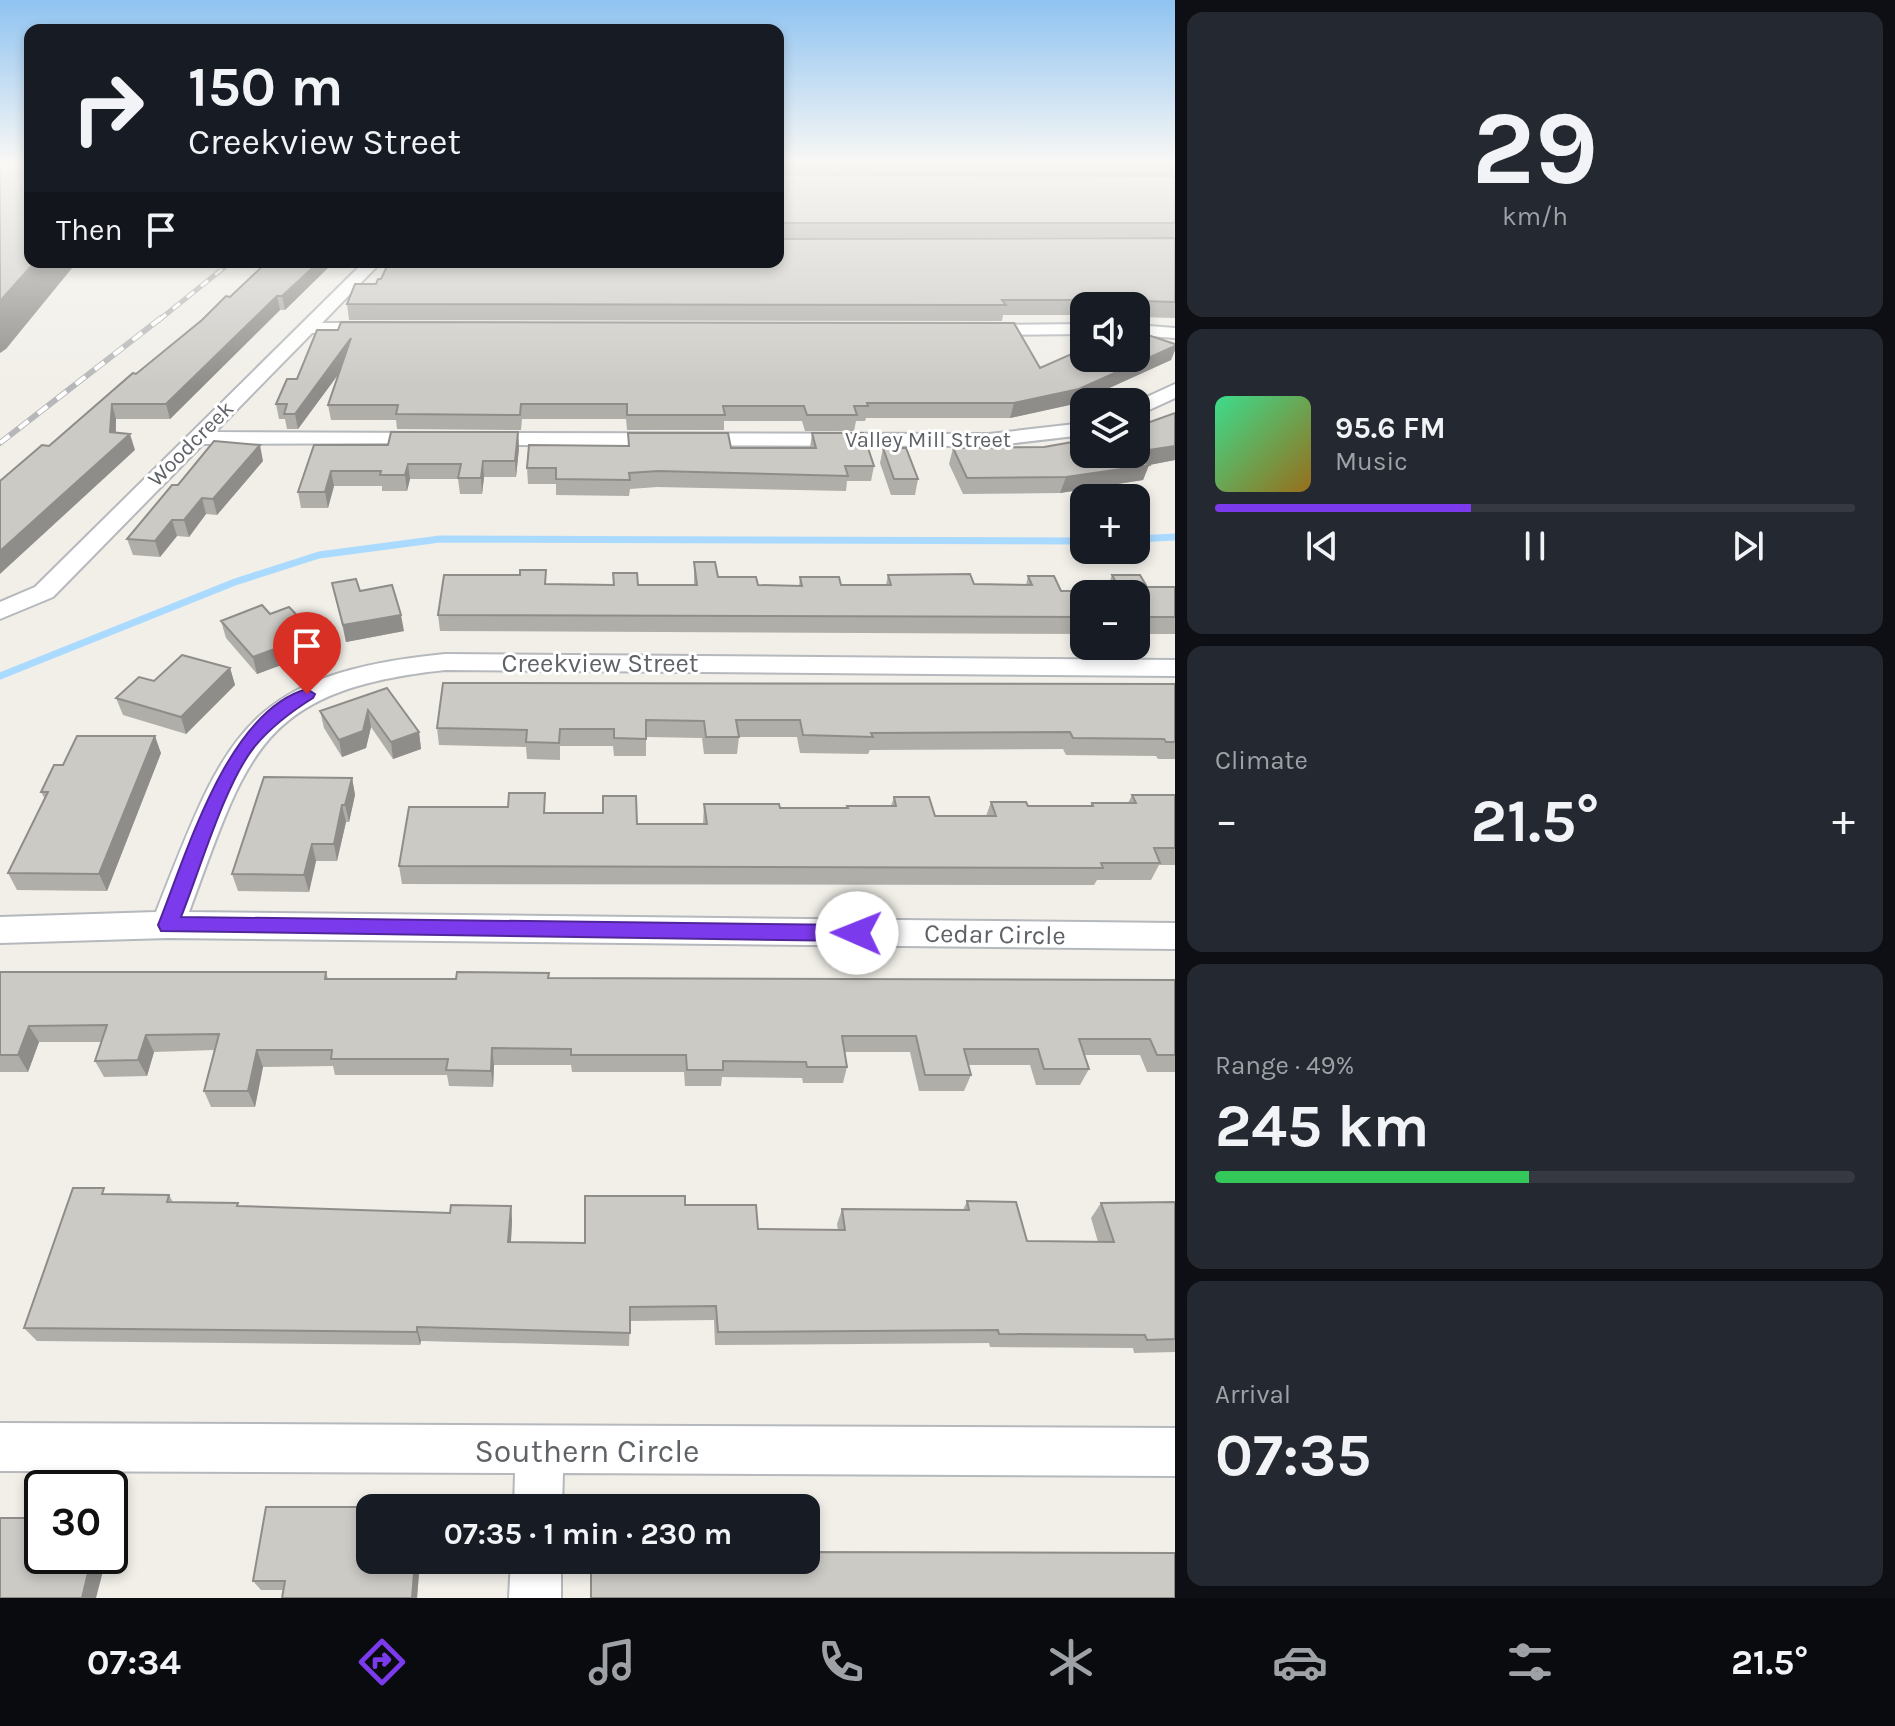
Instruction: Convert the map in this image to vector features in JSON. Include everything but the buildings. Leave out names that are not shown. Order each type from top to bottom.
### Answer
[{"type":"street","name":"Woodcreek","points":[[0,611],[44,592],[367,268]]},
{"type":"street","points":[[307,328],[402,328]]},
{"type":"street","points":[[961,330],[1070,329]]},
{"type":"street","points":[[1150,331],[1175,333]]},
{"type":"street","points":[[1150,403],[1175,390]]},
{"type":"street","name":"Valley Mill Street","points":[[196,438],[989,440],[1070,432]]},
{"type":"street","name":"Creekview Street","points":[[168,925],[228,774],[249,742],[280,711],[307,694],[386,669],[445,662],[1175,668]]},
{"type":"street","name":"Cedar Circle","points":[[0,930],[168,925],[1175,936]]},
{"type":"street","name":"Southern Circle","points":[[0,1447],[1175,1452]]},
{"type":"street","points":[[538,1494],[540,1451]]},
{"type":"street","points":[[535,1598],[536,1574]]},
{"type":"waterway","points":[[1150,538],[1175,537]]},
{"type":"waterway","points":[[0,676],[235,582],[319,555],[440,539],[1070,541]]},
{"type":"railway","points":[[159,320],[224,268]]},
{"type":"railway","points":[[0,443],[161,318]]},
{"type":"route","points":[[307,694],[280,711],[249,742],[228,774],[168,925],[857,933]]}]
